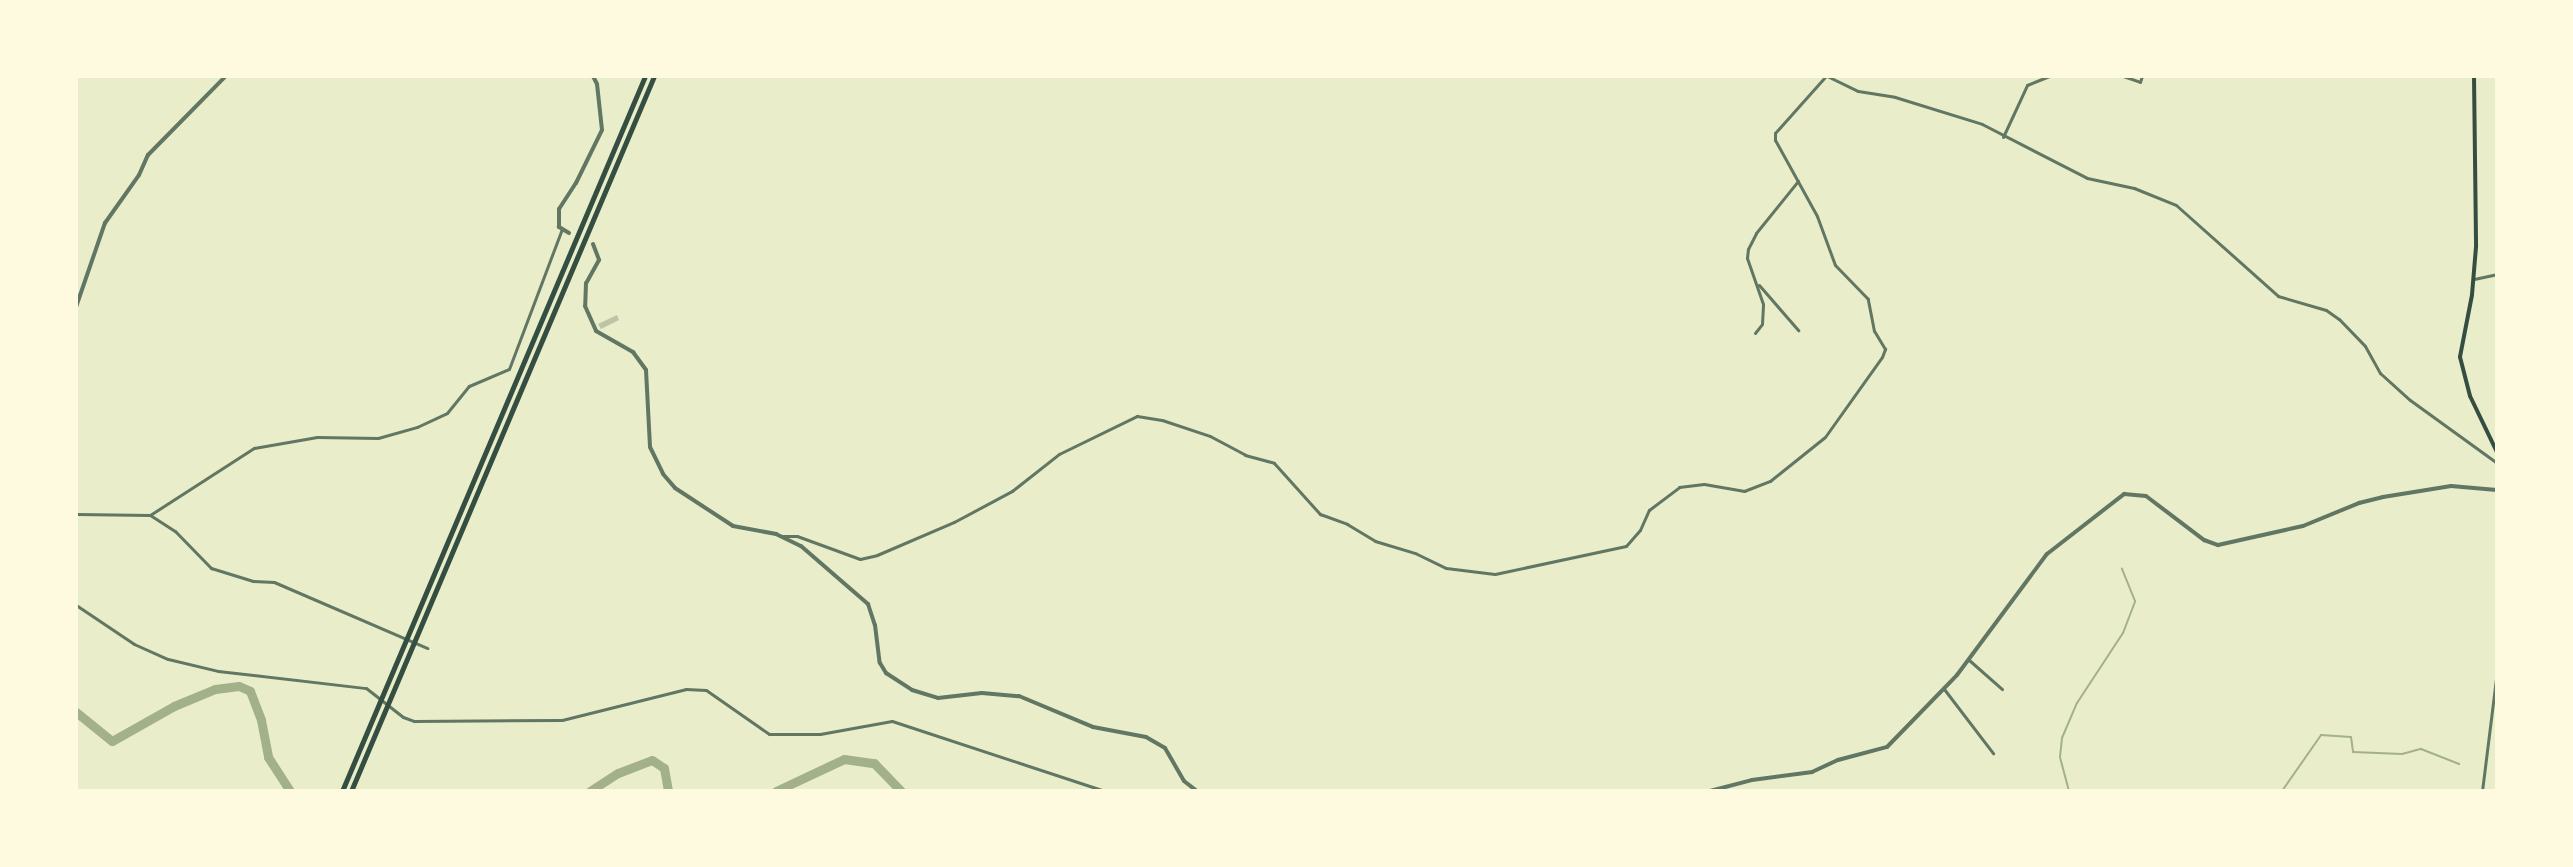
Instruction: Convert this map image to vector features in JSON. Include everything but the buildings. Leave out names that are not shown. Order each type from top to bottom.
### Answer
[{"type":"highway","points":[[342,791],[645,76]]},
{"type":"highway","points":[[351,791],[654,76]]},
{"type":"main road","points":[[2474,76],[2474,279],[2460,357],[2470,396],[2497,452]]},
{"type":"street","points":[[76,307],[105,223],[139,175],[148,155],[226,76]]},
{"type":"street","points":[[569,233],[562,229],[557,218],[559,209],[576,183],[602,130],[597,84],[593,76]]},
{"type":"street","points":[[593,244],[599,260],[586,283],[585,306],[596,331],[633,352],[646,370],[650,447],[663,474],[675,488],[725,522],[782,536],[797,536],[860,559],[877,555],[954,522],[1012,491],[1059,454],[1137,416],[1162,420],[1210,436],[1245,455],[1274,463],[1320,514],[1347,524],[1375,541],[1415,553],[1446,568],[1495,574],[1626,546],[1640,530],[1649,510],[1679,487],[1704,484],[1744,491],[1770,481],[1825,437],[1882,357],[1885,349],[1874,331],[1868,299],[1835,265],[1817,216],[1775,133],[1826,76],[1858,91],[1895,97],[1982,124],[2003,138],[2087,178],[2134,188],[2176,205],[2278,296],[2326,310],[2339,319],[2365,346],[2380,373],[2410,400],[2497,463]]},
{"type":"street","points":[[2003,138],[2027,85],[2049,76]]},
{"type":"street","points":[[2123,76],[2140,82],[2142,76]]},
{"type":"street","points":[[1755,333],[1763,317],[1756,282],[1747,258],[1748,249],[1756,233],[1798,181]]},
{"type":"street","points":[[150,515],[254,448],[317,437],[378,438],[417,427],[447,413],[469,386],[509,369],[562,229]]},
{"type":"street","points":[[2474,279],[2497,274]]},
{"type":"street","points":[[1756,282],[1798,330]]},
{"type":"street","points":[[1710,791],[1752,780],[1795,776],[1838,760],[1881,750],[1897,739],[1969,660],[2047,554],[2124,494],[2146,496],[2204,540],[2218,545],[2303,526],[2359,503],[2383,497],[2451,486],[2497,490]]},
{"type":"street","points":[[76,514],[150,515],[175,531],[211,568],[253,581],[274,582],[427,648]]},
{"type":"street","points":[[782,536],[801,546],[868,604],[875,625],[880,663],[886,673],[912,690],[938,698],[982,693],[1019,696],[1093,727],[1146,737],[1165,748],[1184,781],[1197,791]]},
{"type":"street","points":[[76,605],[134,644],[168,659],[218,671],[366,688],[403,717],[414,721],[562,720],[686,689],[706,690],[769,734],[820,734],[892,721],[1105,791]]},
{"type":"street","points":[[1969,660],[2002,689]]},
{"type":"street","points":[[2482,791],[2497,671]]},
{"type":"street","points":[[1944,689],[1993,753]]},
{"type":"waterway","points":[[2069,791],[2060,757],[2062,738],[2077,703],[2123,633],[2135,601],[2122,569]]},
{"type":"waterway","points":[[76,712],[112,741],[174,706],[215,689],[239,686],[250,691],[261,720],[268,757],[290,791]]},
{"type":"waterway","points":[[2282,791],[2321,735],[2351,737],[2353,752],[2402,754],[2421,749],[2459,764]]},
{"type":"waterway","points":[[776,791],[844,759],[874,763],[901,791]]},
{"type":"waterway","points":[[590,791],[618,773],[652,760],[664,768],[668,791]]}]
